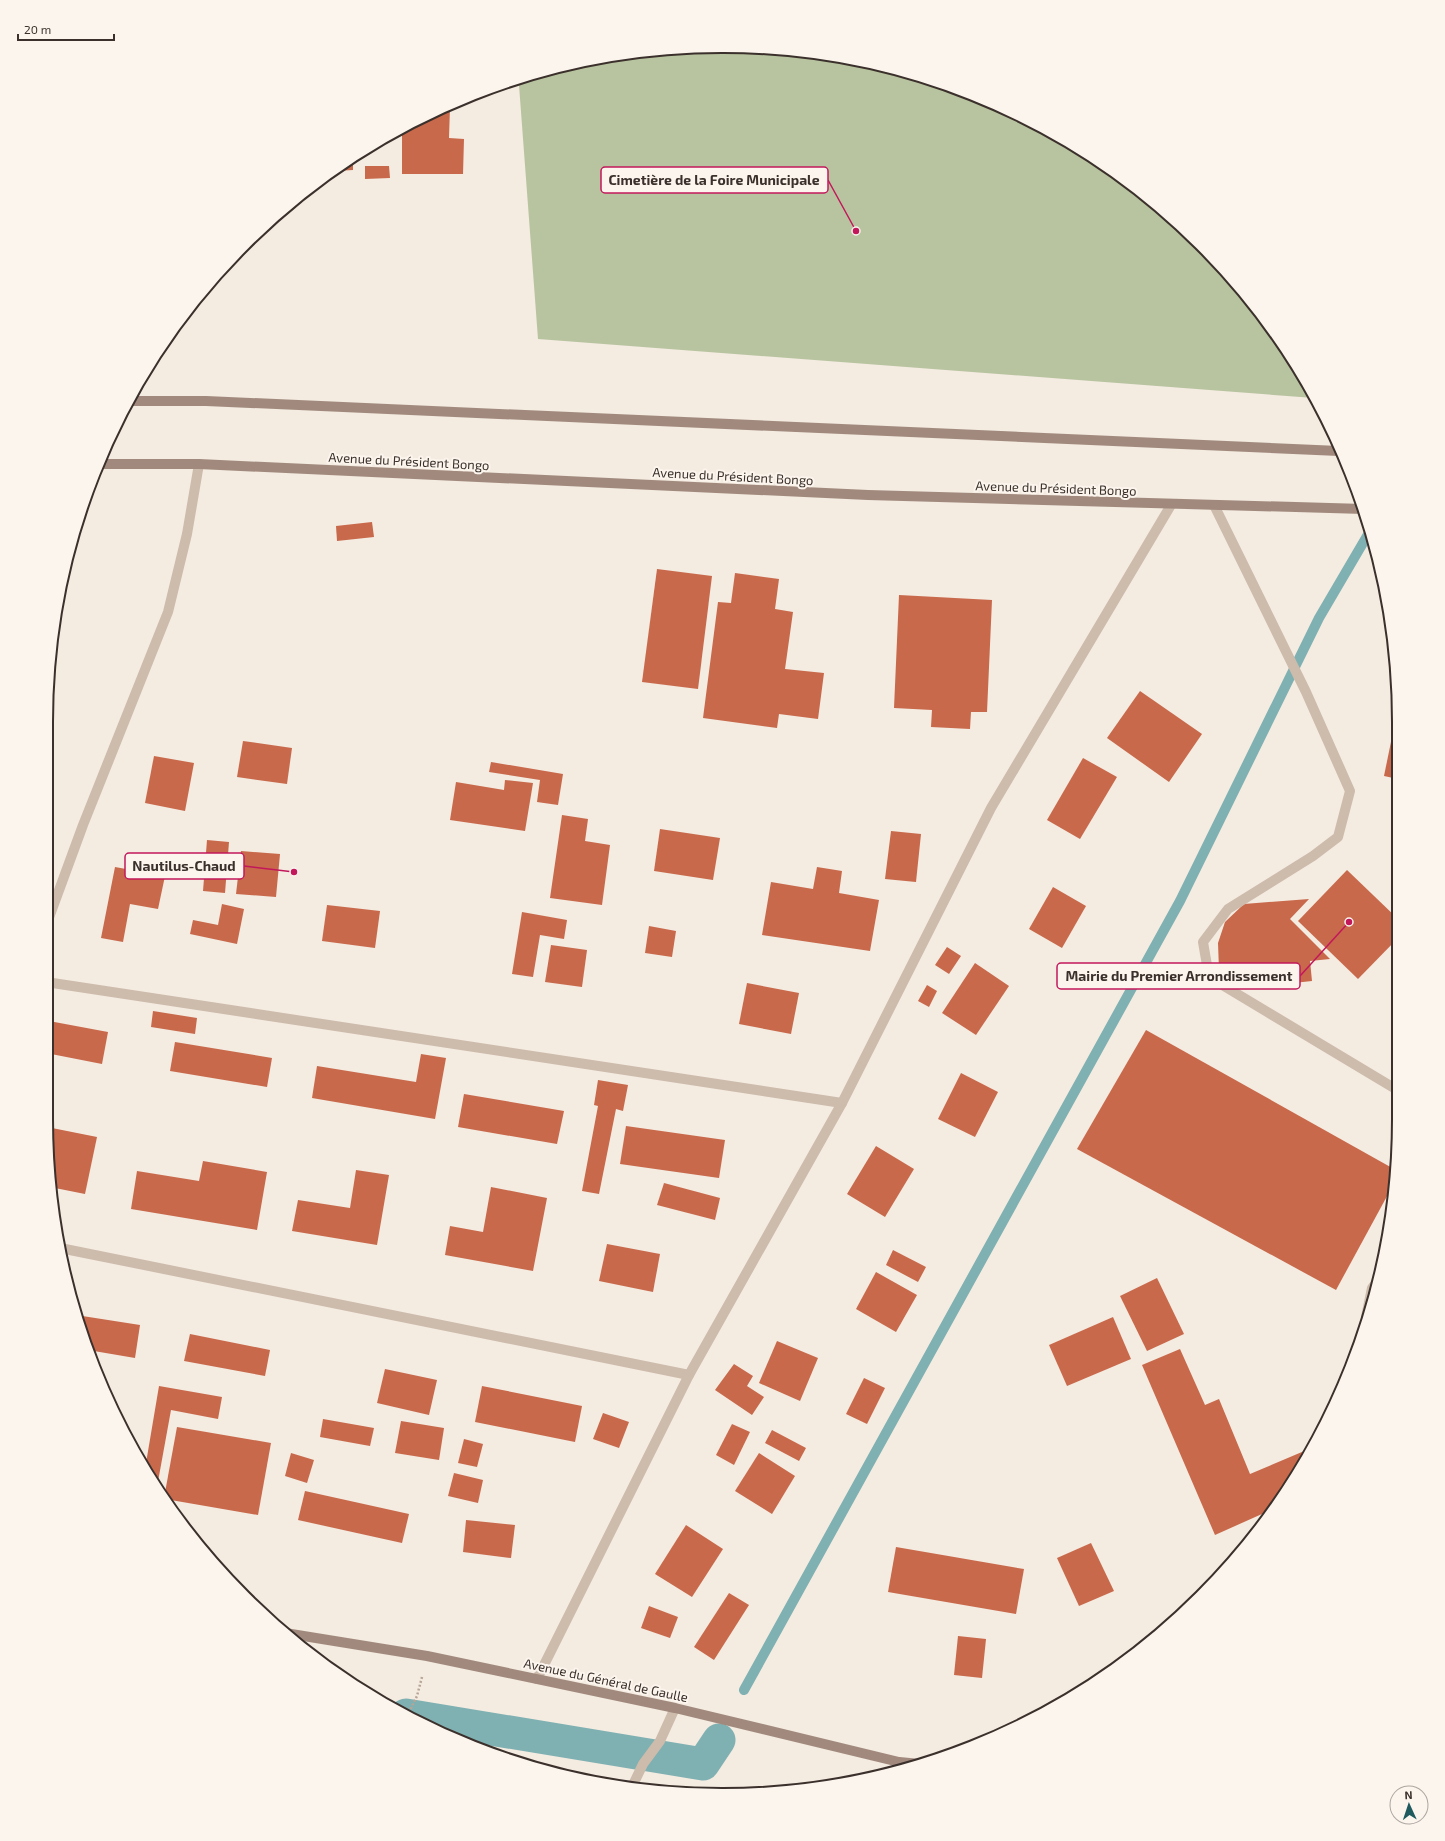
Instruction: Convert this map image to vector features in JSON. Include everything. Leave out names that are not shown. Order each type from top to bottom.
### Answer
[{"type":"street","points":[[136,400],[206,401],[1334,451]]},
{"type":"street","name":"Avenue du Président Bongo","points":[[105,464],[199,464],[868,495],[1357,509]]},
{"type":"street","points":[[53,908],[83,825],[168,612],[187,534],[199,464]]},
{"type":"street","points":[[537,1679],[689,1375],[842,1103],[991,808],[1171,504]]},
{"type":"street","points":[[1214,505],[1306,692],[1350,791],[1338,837],[1313,856],[1228,909],[1203,942],[1209,977],[1392,1087]]},
{"type":"street","points":[[53,983],[842,1103]]},
{"type":"street","points":[[66,1249],[689,1375]]},
{"type":"street","name":"Avenue du Général de Gaulle","points":[[297,1635],[427,1656],[537,1679],[675,1708],[904,1762]]},
{"type":"street","points":[[634,1782],[642,1764],[660,1741],[675,1708]]},
{"type":"path","points":[[410,1710],[417,1696]]},
{"type":"green space","points":[[679,54],[766,54],[853,66],[896,76],[938,89],[979,104],[1019,122],[1094,166],[1130,191],[1164,219],[1196,249],[1226,281],[1254,315],[1279,351],[1307,397],[538,339],[519,85],[549,76],[592,66],[635,59]]},
{"type":"building","points":[[450,111],[449,138],[464,139],[463,174],[402,174],[402,135]]},
{"type":"building","points":[[353,165],[353,170],[345,170]]},
{"type":"building","points":[[365,166],[389,166],[390,178],[365,179]]},
{"type":"building","points":[[372,522],[374,537],[337,541],[336,526]]},
{"type":"building","points":[[657,569],[712,576],[698,689],[642,682]]},
{"type":"building","points":[[735,573],[779,579],[775,609],[793,612],[785,669],[824,673],[818,719],[779,714],[777,728],[703,718],[718,602],[731,603]]},
{"type":"building","points":[[899,595],[992,600],[987,712],[971,712],[970,729],[931,727],[932,710],[894,708]]},
{"type":"building","points":[[1140,691],[1202,734],[1169,782],[1107,738]]},
{"type":"building","points":[[1392,737],[1392,778],[1384,776]]},
{"type":"building","points":[[243,741],[292,748],[287,784],[237,777]]},
{"type":"building","points":[[154,756],[194,763],[185,811],[145,803]]},
{"type":"building","points":[[1083,758],[1117,777],[1080,839],[1047,820]]},
{"type":"building","points":[[491,762],[563,774],[558,805],[537,802],[540,780],[489,772]]},
{"type":"building","points":[[505,780],[533,783],[525,831],[450,820],[456,782],[504,790]]},
{"type":"building","points":[[562,815],[588,819],[585,841],[610,845],[602,905],[550,898]]},
{"type":"building","points":[[660,829],[720,838],[713,880],[654,871]]},
{"type":"building","points":[[891,831],[921,834],[916,882],[885,879]]},
{"type":"building","points":[[207,840],[229,842],[225,893],[203,891]]},
{"type":"building","points":[[241,851],[280,854],[276,897],[236,894]]},
{"type":"building","points":[[115,867],[165,876],[158,909],[130,904],[123,942],[101,938]]},
{"type":"building","points":[[817,867],[842,871],[839,893],[879,900],[870,951],[762,935],[771,882],[813,889]]},
{"type":"building","points":[[1347,870],[1392,913],[1392,944],[1358,979],[1298,921]]},
{"type":"building","points":[[1053,887],[1086,906],[1062,948],[1029,929]]},
{"type":"building","points":[[1309,899],[1290,919],[1330,959],[1310,961],[1312,981],[1275,985],[1274,965],[1219,970],[1218,943],[1225,922],[1244,904]]},
{"type":"building","points":[[222,904],[244,909],[237,944],[190,934],[193,920],[218,925]]},
{"type":"building","points":[[327,905],[380,911],[375,948],[322,941]]},
{"type":"building","points":[[522,912],[567,920],[564,939],[540,935],[533,977],[512,974]]},
{"type":"building","points":[[649,926],[676,931],[672,957],[645,953]]},
{"type":"building","points":[[551,945],[587,950],[582,987],[545,982]]},
{"type":"building","points":[[947,947],[961,956],[949,974],[935,965]]},
{"type":"building","points":[[975,963],[1009,986],[976,1035],[942,1013]]},
{"type":"building","points":[[747,983],[799,993],[791,1034],[739,1024]]},
{"type":"building","points":[[927,985],[937,991],[929,1007],[918,1001]]},
{"type":"building","points":[[153,1011],[197,1018],[195,1034],[151,1027]]},
{"type":"building","points":[[53,1022],[108,1032],[102,1064],[53,1054]]},
{"type":"building","points":[[1146,1030],[1390,1167],[1387,1196],[1336,1290],[1077,1149]]},
{"type":"building","points":[[175,1042],[272,1058],[267,1087],[170,1071]]},
{"type":"building","points":[[421,1054],[446,1058],[435,1119],[312,1098],[317,1066],[416,1082]]},
{"type":"building","points":[[961,1073],[998,1092],[975,1137],[938,1119]]},
{"type":"building","points":[[598,1080],[628,1085],[623,1111],[616,1109],[599,1194],[582,1191],[598,1106],[594,1105]]},
{"type":"building","points":[[464,1094],[564,1111],[557,1144],[458,1127]]},
{"type":"building","points":[[626,1126],[725,1140],[719,1178],[620,1164]]},
{"type":"building","points":[[53,1128],[97,1137],[85,1194],[57,1188],[54,1162]]},
{"type":"building","points":[[876,1146],[914,1169],[885,1217],[847,1194]]},
{"type":"building","points":[[203,1161],[267,1172],[257,1230],[131,1209],[137,1171],[199,1181]]},
{"type":"building","points":[[356,1170],[389,1175],[377,1245],[292,1231],[298,1200],[350,1208]]},
{"type":"building","points":[[664,1183],[720,1198],[715,1220],[657,1205]]},
{"type":"building","points":[[491,1187],[547,1198],[533,1271],[445,1255],[450,1226],[483,1232]]},
{"type":"building","points":[[607,1244],[660,1254],[653,1292],[599,1281]]},
{"type":"building","points":[[893,1250],[926,1267],[918,1282],[886,1265]]},
{"type":"building","points":[[876,1272],[917,1295],[896,1332],[856,1309]]},
{"type":"building","points":[[1157,1278],[1184,1334],[1147,1351],[1120,1296]]},
{"type":"building","points":[[83,1316],[140,1325],[135,1358],[95,1351]]},
{"type":"building","points":[[1113,1317],[1131,1359],[1067,1386],[1049,1345]]},
{"type":"building","points":[[190,1334],[270,1350],[265,1376],[184,1361]]},
{"type":"building","points":[[777,1341],[818,1358],[800,1401],[759,1383]]},
{"type":"building","points":[[1180,1349],[1205,1405],[1219,1399],[1250,1474],[1303,1452],[1263,1514],[1215,1535],[1142,1365]]},
{"type":"building","points":[[734,1364],[753,1376],[747,1386],[764,1397],[752,1415],[715,1390]]},
{"type":"building","points":[[385,1369],[437,1380],[429,1415],[377,1403]]},
{"type":"building","points":[[864,1378],[885,1388],[867,1424],[846,1414]]},
{"type":"building","points":[[159,1386],[222,1397],[218,1419],[171,1410],[159,1478],[147,1459]]},
{"type":"building","points":[[482,1386],[582,1406],[575,1442],[475,1422]]},
{"type":"building","points":[[603,1413],[629,1422],[619,1448],[593,1439]]},
{"type":"building","points":[[323,1419],[374,1428],[370,1446],[320,1437]]},
{"type":"building","points":[[401,1421],[444,1428],[439,1460],[395,1453]]},
{"type":"building","points":[[732,1424],[750,1432],[734,1465],[716,1455]]},
{"type":"building","points":[[177,1427],[271,1443],[258,1515],[173,1500],[166,1489]]},
{"type":"building","points":[[772,1430],[806,1448],[799,1461],[765,1443]]},
{"type":"building","points":[[464,1439],[483,1444],[477,1467],[458,1463]]},
{"type":"building","points":[[291,1453],[314,1460],[307,1483],[285,1476]]},
{"type":"building","points":[[759,1453],[795,1476],[772,1514],[735,1491]]},
{"type":"building","points":[[454,1473],[483,1480],[478,1503],[448,1496]]},
{"type":"building","points":[[305,1491],[409,1514],[402,1543],[298,1520]]},
{"type":"building","points":[[466,1520],[515,1525],[511,1558],[463,1552]]},
{"type":"building","points":[[686,1525],[723,1549],[692,1597],[655,1574]]},
{"type":"building","points":[[1091,1543],[1114,1591],[1079,1606],[1057,1558]]},
{"type":"building","points":[[896,1547],[1024,1569],[1016,1614],[888,1592]]},
{"type":"building","points":[[729,1593],[749,1605],[714,1660],[694,1647]]},
{"type":"building","points":[[649,1606],[678,1617],[670,1638],[641,1628]]},
{"type":"building","points":[[958,1636],[986,1639],[982,1678],[954,1675]]},
{"type":"waterway","points":[[744,1690],[1180,901],[1319,618],[1366,538]]},
{"type":"waterway","points":[[424,1718],[703,1764],[719,1740]]},
{"type":"place","name":"Cimetière de la Foire Municipale","points":[[856,231]]},
{"type":"place","name":"Nautilus-Chaud","points":[[294,872]]},
{"type":"place","name":"Mairie du Premier Arrondissement","points":[[1349,922]]}]
